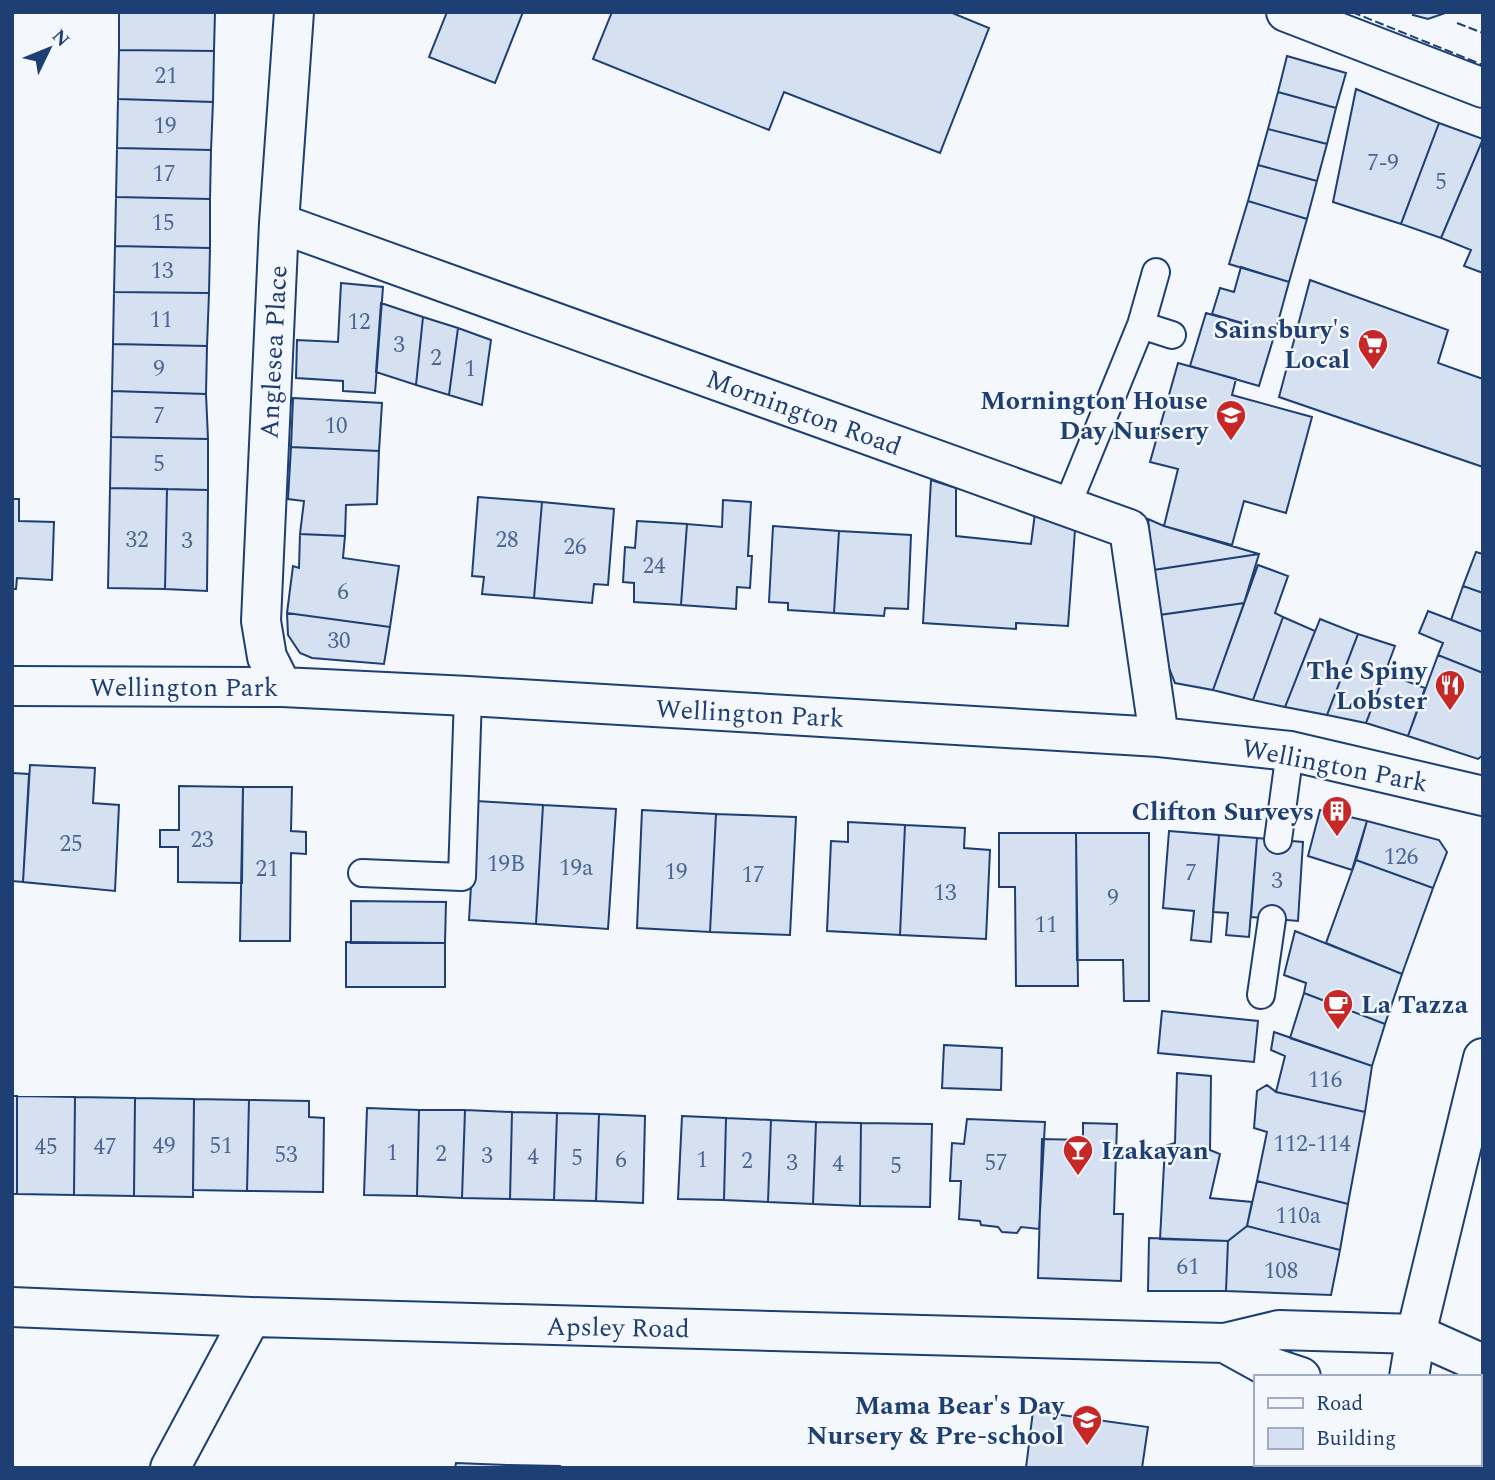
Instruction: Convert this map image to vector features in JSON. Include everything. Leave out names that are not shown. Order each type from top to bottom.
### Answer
[{"type":"street","name":"Anglesea Place","points":[[282,687],[267,657],[261,621],[279,223],[294,12]]},
{"type":"street","points":[[1286,12],[1483,88]]},
{"type":"street","name":"Mornington Road","points":[[279,223],[1129,529],[1159,737]]},
{"type":"street","name":"Wellington Park","points":[[12,686],[282,687],[1159,737],[1290,751],[1483,796]]},
{"type":"street","points":[[1409,1375],[1416,1334],[1483,1058]]},
{"type":"street","name":"Apsley Road","points":[[12,1307],[251,1317],[1225,1343],[1279,1330],[1416,1334]]},
{"type":"street","points":[[170,1468],[251,1317]]},
{"type":"street","points":[[1416,1334],[1483,1364]]},
{"type":"street","name":"Apsley Road","points":[[1225,1343],[1265,1365],[1295,1375]]},
{"type":"lane","points":[[1067,506],[1142,325],[1156,272]]},
{"type":"lane","points":[[1142,325],[1172,335]]},
{"type":"lane","points":[[362,873],[462,877],[468,696]]},
{"type":"lane","points":[[1278,840],[1290,751]]},
{"type":"lane","points":[[1261,995],[1272,919]]},
{"type":"building","points":[[119,12],[215,12],[214,51],[119,50]]},
{"type":"building","points":[[447,12],[523,12],[495,83],[429,57]]},
{"type":"building","points":[[612,12],[950,12],[989,28],[940,153],[784,92],[769,130],[593,59]]},
{"type":"building","points":[[1414,12],[1448,12],[1428,19],[1413,15]]},
{"type":"building","points":[[119,50],[214,51],[213,102],[118,99]]},
{"type":"building","points":[[1287,56],[1346,73],[1336,108],[1278,92]]},
{"type":"building","points":[[1356,89],[1439,123],[1401,224],[1333,202]]},
{"type":"building","points":[[1278,92],[1336,108],[1327,144],[1268,129]]},
{"type":"building","points":[[118,99],[213,102],[211,150],[117,148]]},
{"type":"building","points":[[1439,123],[1483,139],[1441,238],[1401,224]]},
{"type":"building","points":[[1268,129],[1327,144],[1317,181],[1258,165]]},
{"type":"building","points":[[1483,139],[1483,273],[1464,266],[1471,250],[1441,238]]},
{"type":"building","points":[[117,148],[211,150],[210,199],[116,197]]},
{"type":"building","points":[[1258,165],[1317,181],[1307,219],[1248,201]]},
{"type":"building","points":[[116,197],[210,199],[210,248],[115,246]]},
{"type":"building","points":[[1248,201],[1307,219],[1289,282],[1229,264]]},
{"type":"building","points":[[115,246],[210,248],[209,293],[114,292]]},
{"type":"building","points":[[1241,267],[1289,282],[1275,333],[1212,314],[1220,288],[1234,292]]},
{"type":"building","name":"Sainsbury's Local","points":[[1310,280],[1448,330],[1438,363],[1483,379],[1483,467],[1279,397]]},
{"type":"building","points":[[341,283],[383,287],[375,393],[343,391],[343,381],[296,378],[297,340],[338,342]]},
{"type":"building","points":[[114,292],[209,293],[207,346],[113,344]]},
{"type":"building","points":[[381,303],[423,317],[416,385],[376,372]]},
{"type":"building","points":[[1206,313],[1275,333],[1259,386],[1190,366]]},
{"type":"building","points":[[423,317],[458,328],[449,395],[416,385]]},
{"type":"building","points":[[458,328],[491,340],[482,405],[449,395]]},
{"type":"building","points":[[113,344],[207,346],[206,394],[112,391]]},
{"type":"building","name":"Mornington House Day Nursery","points":[[1178,363],[1236,379],[1232,395],[1312,417],[1286,513],[1244,501],[1232,545],[1164,526],[1178,469],[1150,462]]},
{"type":"building","points":[[112,391],[206,394],[208,439],[111,437]]},
{"type":"building","points":[[293,398],[382,403],[379,451],[291,447]]},
{"type":"building","points":[[111,437],[208,439],[208,490],[110,488]]},
{"type":"building","points":[[291,447],[379,451],[377,504],[346,505],[345,536],[300,534],[304,501],[288,499]]},
{"type":"building","points":[[931,480],[956,488],[956,536],[1031,544],[1035,513],[1075,530],[1068,626],[1016,623],[1016,629],[923,623]]},
{"type":"building","points":[[110,488],[167,489],[165,589],[108,588]]},
{"type":"building","points":[[167,489],[208,490],[207,591],[165,589]]},
{"type":"building","points":[[478,497],[542,502],[534,598],[482,594],[484,577],[472,576]]},
{"type":"building","points":[[12,499],[19,499],[19,521],[54,522],[52,580],[17,578],[16,589],[12,589]]},
{"type":"building","points":[[723,500],[751,502],[748,556],[752,556],[750,588],[737,587],[736,609],[681,605],[687,524],[722,527]]},
{"type":"building","points":[[542,502],[614,509],[608,585],[594,584],[592,603],[534,598]]},
{"type":"building","points":[[1148,519],[1164,526],[1259,554],[1153,570]]},
{"type":"building","points":[[637,521],[687,524],[681,605],[634,602],[634,583],[623,582],[625,547],[635,548]]},
{"type":"building","points":[[773,526],[839,531],[834,613],[788,610],[788,603],[769,602]]},
{"type":"building","points":[[839,531],[911,535],[908,609],[885,608],[884,616],[834,613]]},
{"type":"building","points":[[300,534],[345,536],[343,558],[399,566],[390,627],[287,613],[293,566],[299,568]]},
{"type":"building","points":[[1476,552],[1483,554],[1483,593],[1463,586]]},
{"type":"building","points":[[1259,554],[1244,603],[1159,615],[1153,570]]},
{"type":"building","points":[[1258,565],[1288,576],[1275,613],[1283,617],[1253,700],[1213,690]]},
{"type":"building","points":[[1463,586],[1483,593],[1483,632],[1451,620]]},
{"type":"building","points":[[1244,603],[1213,690],[1175,683],[1167,663],[1159,615]]},
{"type":"building","points":[[1428,611],[1483,632],[1483,673],[1438,655],[1443,643],[1419,633]]},
{"type":"building","points":[[287,613],[390,627],[384,664],[312,658],[300,653],[288,635]]},
{"type":"building","points":[[1283,617],[1315,631],[1285,707],[1253,700]]},
{"type":"building","points":[[1320,619],[1358,634],[1327,715],[1285,707]]},
{"type":"building","points":[[1358,634],[1395,646],[1366,723],[1327,715]]},
{"type":"building","name":"The Spiny Lobster","points":[[1438,655],[1483,673],[1483,755],[1478,759],[1408,736]]},
{"type":"building","name":"The Spiny Lobster","points":[[1385,673],[1425,688],[1408,736],[1366,723]]},
{"type":"building","points":[[30,765],[95,768],[93,803],[119,805],[115,891],[23,882]]},
{"type":"building","points":[[12,773],[29,774],[23,882],[12,881]]},
{"type":"building","points":[[179,786],[243,787],[242,883],[178,882],[178,847],[160,847],[160,830],[179,830]]},
{"type":"building","points":[[243,787],[292,787],[291,831],[306,832],[306,854],[291,853],[290,941],[240,941]]},
{"type":"building","points":[[476,801],[543,805],[536,924],[469,920]]},
{"type":"building","points":[[543,805],[616,809],[608,929],[536,924]]},
{"type":"building","points":[[642,810],[716,814],[710,932],[637,928]]},
{"type":"building","name":"Clifton Surveys","points":[[1320,810],[1367,821],[1352,870],[1308,856]]},
{"type":"building","points":[[716,814],[796,817],[790,935],[710,932]]},
{"type":"building","points":[[1367,821],[1439,840],[1447,852],[1433,888],[1356,860]]},
{"type":"building","points":[[848,822],[905,825],[900,935],[827,931],[831,841],[848,842]]},
{"type":"building","points":[[905,825],[965,828],[964,848],[990,850],[986,939],[900,935]]},
{"type":"building","points":[[1169,831],[1219,835],[1211,942],[1191,940],[1194,911],[1163,908]]},
{"type":"building","points":[[999,833],[1076,833],[1078,986],[1016,986],[1015,887],[999,887]]},
{"type":"building","points":[[1076,833],[1149,833],[1149,1001],[1124,1001],[1123,960],[1077,960]]},
{"type":"building","points":[[1219,835],[1257,838],[1249,937],[1226,935],[1228,913],[1213,912]]},
{"type":"building","points":[[1257,838],[1303,842],[1298,921],[1251,917]]},
{"type":"building","points":[[1356,860],[1433,888],[1402,974],[1326,943]]},
{"type":"building","points":[[351,901],[446,902],[445,943],[351,943]]},
{"type":"building","points":[[1295,931],[1402,974],[1385,1024],[1304,993],[1306,983],[1284,975]]},
{"type":"building","points":[[346,942],[445,943],[445,987],[346,987]]},
{"type":"building","name":"La Tazza","points":[[1304,993],[1385,1024],[1372,1066],[1290,1038]]},
{"type":"building","points":[[1162,1011],[1258,1021],[1254,1062],[1158,1053]]},
{"type":"building","points":[[1274,1032],[1372,1066],[1365,1112],[1276,1092],[1285,1056],[1271,1050]]},
{"type":"building","points":[[944,1045],[1002,1048],[1001,1090],[942,1088]]},
{"type":"building","points":[[1177,1073],[1211,1076],[1210,1150],[1220,1154],[1210,1198],[1252,1202],[1247,1226],[1228,1241],[1160,1239],[1165,1146],[1175,1143]]},
{"type":"building","points":[[1267,1085],[1276,1092],[1365,1112],[1348,1204],[1257,1181],[1267,1132],[1254,1128],[1257,1091]]},
{"type":"building","points":[[12,1096],[17,1096],[17,1194],[12,1194]]},
{"type":"building","points":[[17,1096],[75,1097],[74,1195],[17,1194]]},
{"type":"building","points":[[75,1097],[135,1098],[134,1196],[74,1195]]},
{"type":"building","points":[[135,1098],[194,1099],[193,1197],[134,1196]]},
{"type":"building","points":[[194,1099],[249,1100],[247,1191],[193,1190]]},
{"type":"building","points":[[249,1100],[309,1101],[309,1117],[324,1118],[323,1192],[247,1191]]},
{"type":"building","points":[[367,1108],[419,1110],[417,1196],[364,1195]]},
{"type":"building","points":[[419,1110],[465,1110],[462,1198],[417,1196]]},
{"type":"building","points":[[465,1110],[512,1112],[510,1199],[462,1198]]},
{"type":"building","points":[[512,1112],[557,1113],[554,1200],[510,1199]]},
{"type":"building","points":[[557,1113],[599,1114],[596,1201],[554,1200]]},
{"type":"building","points":[[599,1114],[645,1116],[643,1203],[596,1201]]},
{"type":"building","points":[[682,1116],[726,1118],[724,1200],[678,1199]]},
{"type":"building","points":[[726,1118],[771,1120],[768,1202],[724,1200]]},
{"type":"building","points":[[967,1119],[1045,1122],[1039,1229],[1021,1227],[1017,1233],[1002,1232],[998,1227],[981,1225],[980,1221],[959,1219],[961,1181],[950,1181],[952,1143],[964,1144]]},
{"type":"building","points":[[771,1120],[816,1122],[813,1204],[768,1202]]},
{"type":"building","points":[[816,1122],[861,1123],[860,1206],[813,1204]]},
{"type":"building","points":[[861,1123],[932,1124],[930,1207],[860,1206]]},
{"type":"building","name":"Izakayan","points":[[1083,1123],[1117,1124],[1114,1214],[1123,1214],[1121,1281],[1038,1278],[1042,1139],[1083,1140]]},
{"type":"building","points":[[1257,1181],[1348,1204],[1340,1250],[1247,1226]]},
{"type":"building","points":[[1247,1226],[1340,1250],[1331,1295],[1226,1291],[1228,1241]]},
{"type":"building","points":[[1149,1238],[1228,1241],[1226,1291],[1148,1291]]},
{"type":"building","name":"Mama Bear's Day Nursery & Pre-school","points":[[1033,1411],[1148,1427],[1142,1468],[1026,1468]]},
{"type":"building","points":[[456,1463],[506,1465],[506,1468],[455,1468]]},
{"type":"building","points":[[506,1465],[561,1466],[506,1468]]},
{"type":"fence","points":[[1352,12],[1483,65]]},
{"type":"fence","points":[[1457,23],[1483,33]]},
{"type":"place","name":"Sainsbury's Local","points":[[1373,371]]},
{"type":"place","name":"Mornington House Day Nursery","points":[[1231,442]]},
{"type":"place","name":"The Spiny Lobster","points":[[1450,712]]},
{"type":"place","name":"Clifton Surveys","points":[[1337,838]]},
{"type":"place","name":"La Tazza","points":[[1338,1031]]},
{"type":"place","name":"Izakayan","points":[[1078,1177]]},
{"type":"place","name":"Mama Bear's Day Nursery & Pre-school","points":[[1087,1447]]}]
